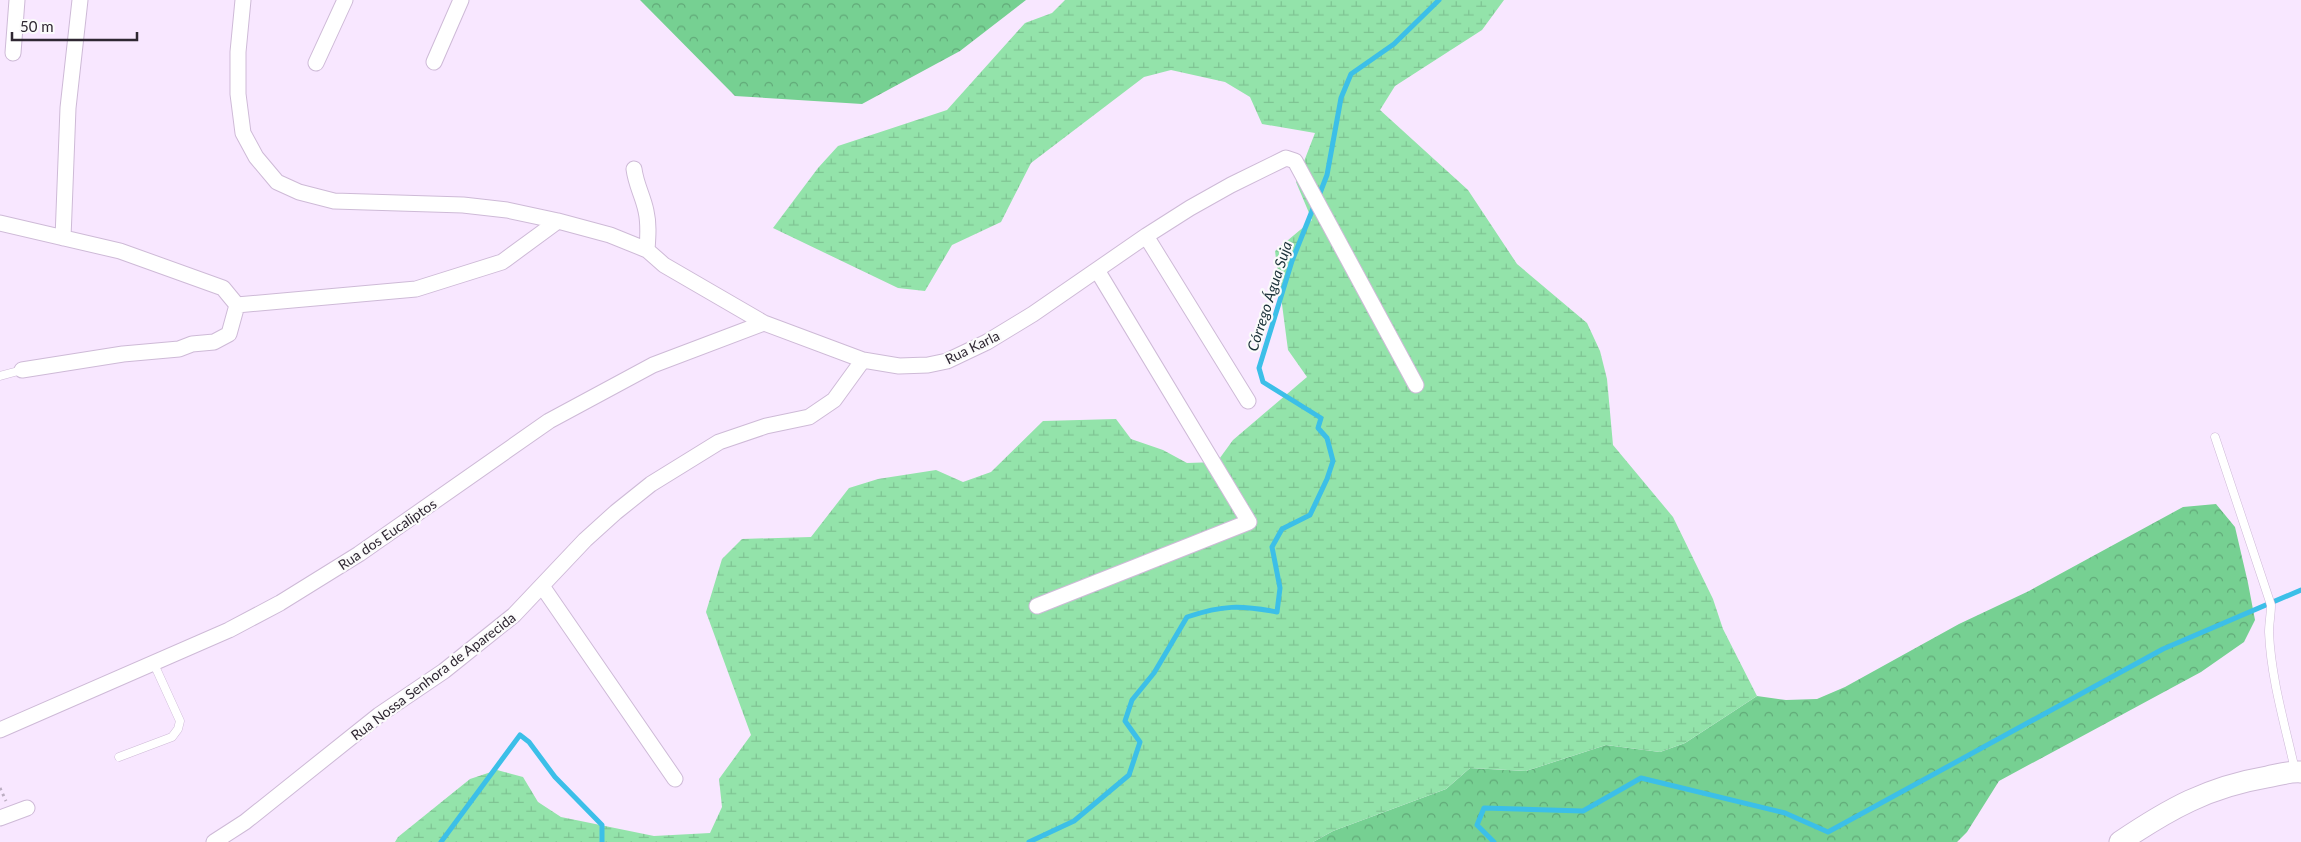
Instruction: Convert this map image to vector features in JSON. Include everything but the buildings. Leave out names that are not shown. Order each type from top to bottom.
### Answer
[{"type":"main road","points":[[2120,842],[2195,796],[2240,781],[2298,772]]},
{"type":"street","points":[[13,53],[17,0]]},
{"type":"street","points":[[63,238],[68,108],[80,0]]},
{"type":"street","points":[[244,0],[238,52],[238,94],[243,133],[256,156],[277,182],[299,192],[334,201],[464,205],[507,210],[610,235],[648,250],[646,208],[636,182],[634,169]]},
{"type":"street","points":[[316,62],[345,0]]},
{"type":"street","points":[[434,62],[461,0]]},
{"type":"street","name":"Rua Karla","points":[[648,250],[664,265],[764,323],[863,360],[899,366],[928,366],[947,361],[987,342],[1033,314],[1146,236],[1231,185],[1286,158],[1295,160],[1416,385]]},
{"type":"street","points":[[237,305],[416,289],[502,262],[558,221]]},
{"type":"street","points":[[0,222],[120,252],[223,288],[237,305]]},
{"type":"street","points":[[1146,236],[1248,401]]},
{"type":"street","points":[[1037,606],[1249,522],[1097,270]]},
{"type":"street","points":[[22,370],[123,354],[179,349],[192,344],[214,342],[229,334],[237,305]]},
{"type":"street","name":"Rua dos Eucaliptos","points":[[0,730],[229,630],[280,603],[352,559],[549,421],[653,365],[764,323]]},
{"type":"street","name":"Rua Nossa Senhora de Aparecida","points":[[214,842],[245,822],[380,716],[444,671],[514,615],[585,540],[651,484],[719,442],[766,426],[809,417],[834,400],[863,360]]},
{"type":"street","points":[[542,586],[675,779]]},
{"type":"street","points":[[0,818],[28,808]]},
{"type":"lane","points":[[0,376],[22,370]]},
{"type":"lane","points":[[2215,437],[2271,605],[2269,630],[2278,694],[2298,772]]},
{"type":"lane","points":[[119,757],[172,737],[178,729],[180,722],[154,664]]},
{"type":"green space","points":[[640,0],[1026,0],[960,51],[862,104],[735,96]]},
{"type":"green space","points":[[1065,0],[1504,0],[1482,30],[1395,86],[1380,110],[1468,190],[1517,264],[1587,323],[1600,351],[1607,379],[1613,445],[1673,517],[1713,599],[1723,629],[1757,696],[1685,743],[1660,752],[1606,745],[1526,771],[1470,768],[1446,789],[1333,831],[1313,842],[395,842],[398,837],[470,779],[497,770],[523,777],[538,802],[561,817],[654,836],[710,833],[722,807],[719,779],[751,735],[706,612],[722,559],[742,539],[811,537],[849,488],[878,479],[936,470],[963,482],[991,472],[1043,421],[1116,419],[1131,439],[1163,450],[1187,463],[1217,462],[1233,440],[1307,377],[1288,350],[1275,251],[1312,220],[1296,182],[1315,133],[1262,124],[1250,97],[1225,82],[1171,70],[1144,77],[1031,163],[1001,222],[952,245],[925,291],[898,288],[773,228],[818,168],[838,146],[947,110],[1025,23],[1052,13]]},
{"type":"green space","points":[[2216,504],[2235,527],[2248,583],[2255,620],[2244,642],[2201,672],[1999,781],[1967,832],[1957,842],[1313,842],[1333,831],[1446,789],[1470,768],[1526,771],[1606,745],[1660,752],[1685,743],[1757,696],[1786,700],[1817,699],[1845,687],[1959,624],[2029,591],[2183,507]]},
{"type":"waterway","name":"Córrego Água Suja","points":[[1318,198],[1327,175],[1341,98],[1351,74],[1394,44],[1439,0]]},
{"type":"waterway","name":"Córrego Água Suja","points":[[1029,842],[1074,821],[1129,775],[1140,742],[1125,721],[1132,700],[1154,673],[1187,617],[1211,610],[1232,607],[1277,612],[1280,588],[1272,547],[1282,529],[1310,515],[1327,479],[1333,461],[1327,438],[1318,428],[1321,418],[1263,382],[1259,368],[1292,261],[1314,206]]},
{"type":"waterway","points":[[1494,842],[1477,825],[1484,808],[1583,811],[1641,778],[1785,813],[1828,832],[2163,649],[2301,590]]},
{"type":"waterway","name":"Córrego Água Suja","points":[[441,842],[520,735],[529,742],[555,777],[602,825],[602,842]]}]
